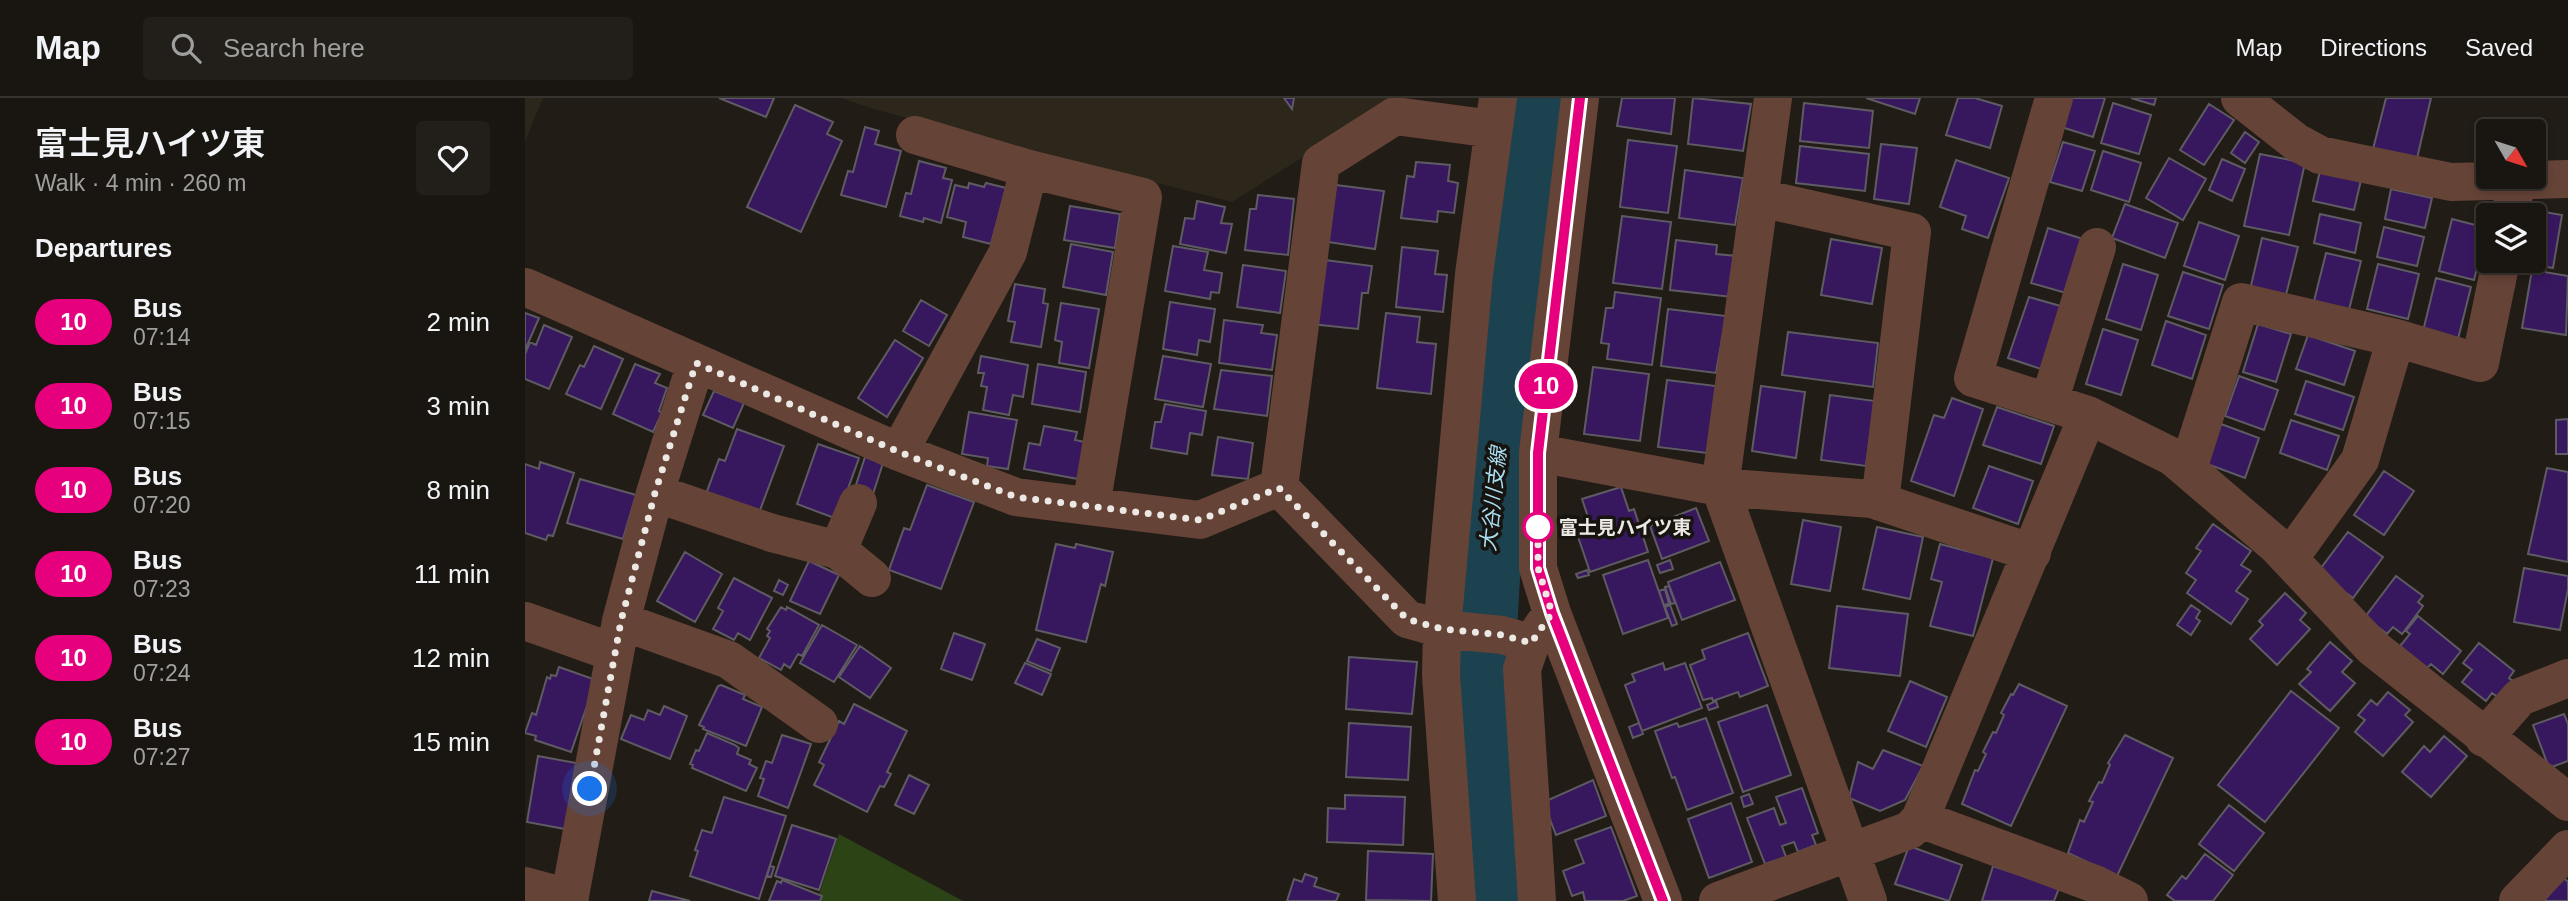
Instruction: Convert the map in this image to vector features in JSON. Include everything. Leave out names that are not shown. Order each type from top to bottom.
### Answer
[{"type":"street","points":[[1537,901],[1522,669],[1538,568],[1538,453],[1580,98]]},
{"type":"street","points":[[1773,98],[1720,487],[1849,853],[1877,898]]},
{"type":"street","points":[[2054,98],[1973,378],[2088,415],[2173,457],[2289,559],[2372,647],[2568,802]]},
{"type":"street","points":[[2240,98],[2295,142],[2320,155],[2452,182],[2513,198],[2568,179]]},
{"type":"street","points":[[1279,488],[1321,163],[1395,116],[1495,113],[1474,274],[1451,630],[1441,675],[1457,901]]},
{"type":"street","points":[[915,135],[1029,169],[1143,197],[1091,506]]},
{"type":"street","points":[[899,452],[1008,252],[1029,169]]},
{"type":"street","points":[[1760,198],[1912,232],[1880,502]]},
{"type":"street","points":[[2049,402],[2097,247]]},
{"type":"street","points":[[2187,469],[2241,302],[2396,338],[2480,363],[2499,273]]},
{"type":"street","points":[[525,287],[899,452],[1016,497],[1200,520],[1279,488]]},
{"type":"street","points":[[2289,559],[2360,460],[2396,338]]},
{"type":"street","points":[[525,886],[570,899],[618,637],[655,493],[696,363]]},
{"type":"street","points":[[1718,901],[1910,830],[1920,819],[2088,415]]},
{"type":"street","points":[[1538,453],[1720,487],[1872,499],[2032,553]]},
{"type":"street","points":[[1279,488],[1407,619],[1451,630],[1528,630]]},
{"type":"street","points":[[655,493],[772,533],[838,550],[872,578]]},
{"type":"street","points":[[838,550],[858,503]]},
{"type":"street","points":[[525,621],[729,660],[819,724]]},
{"type":"street","points":[[1528,630],[1663,901]]},
{"type":"street","points":[[2484,738],[2520,696],[2568,678]]},
{"type":"street","points":[[1920,819],[2095,884],[2129,901]]},
{"type":"street","points":[[2518,901],[2568,849]]},
{"type":"shaded area","points":[[525,98],[543,98],[525,141]]},
{"type":"shaded area","points":[[842,98],[1393,100],[1232,202],[1001,144]]},
{"type":"green space","points":[[839,834],[963,901],[817,901]]},
{"type":"building","points":[[719,98],[774,98],[766,117]]},
{"type":"building","points":[[1284,98],[1294,98],[1292,109]]},
{"type":"building","points":[[1622,98],[1675,98],[1671,134],[1617,126]]},
{"type":"building","points":[[1693,98],[1751,104],[1743,151],[1688,144]]},
{"type":"building","points":[[1866,98],[1920,98],[1915,114]]},
{"type":"building","points":[[1958,98],[1975,98],[2002,106],[1990,148],[1946,135]]},
{"type":"building","points":[[2063,98],[2105,98],[2093,137],[2055,125]]},
{"type":"building","points":[[2131,98],[2156,98],[2154,105]]},
{"type":"building","points":[[2386,98],[2431,98],[2416,163],[2372,153]]},
{"type":"building","points":[[1804,103],[1873,111],[1869,148],[1800,141]]},
{"type":"building","points":[[2113,103],[2151,115],[2139,154],[2101,143]]},
{"type":"building","points":[[2209,104],[2234,120],[2204,165],[2180,150]]},
{"type":"building","points":[[795,105],[833,122],[827,134],[842,141],[801,232],[747,207]]},
{"type":"building","points":[[865,127],[879,131],[875,144],[901,151],[886,207],[841,195],[848,171],[853,172]]},
{"type":"building","points":[[2245,132],[2259,142],[2245,163],[2231,153]]},
{"type":"building","points":[[1628,140],[1677,146],[1668,213],[1620,207]]},
{"type":"building","points":[[2063,142],[2095,151],[2082,191],[2050,182]]},
{"type":"building","points":[[1881,144],[1917,148],[1909,204],[1874,199]]},
{"type":"building","points":[[1800,146],[1869,154],[1865,191],[1796,183]]},
{"type":"building","points":[[2103,151],[2141,163],[2129,202],[2091,190]]},
{"type":"building","points":[[2260,154],[2305,163],[2289,235],[2244,226]]},
{"type":"building","points":[[2169,158],[2206,179],[2183,220],[2146,198]]},
{"type":"building","points":[[2222,159],[2245,169],[2232,201],[2209,190]]},
{"type":"building","points":[[1956,160],[2009,178],[1988,238],[1962,229],[1966,216],[1940,207]]},
{"type":"building","points":[[919,161],[946,168],[943,178],[952,180],[941,223],[900,216],[906,193],[911,194]]},
{"type":"building","points":[[1416,162],[1450,165],[1448,181],[1458,183],[1454,213],[1438,211],[1437,222],[1401,218],[1407,176],[1414,177]]},
{"type":"building","points":[[1685,170],[1743,178],[1735,225],[1679,218]]},
{"type":"building","points":[[2320,171],[2361,180],[2354,210],[2313,201]]},
{"type":"building","points":[[969,183],[984,187],[986,183],[1006,188],[991,244],[963,237],[966,222],[947,217],[955,185],[968,188]]},
{"type":"building","points":[[1336,185],[1384,191],[1375,249],[1328,242]]},
{"type":"building","points":[[2391,189],[2432,198],[2425,228],[2385,219]]},
{"type":"building","points":[[1258,195],[1294,199],[1288,255],[1245,250],[1250,209],[1256,209]]},
{"type":"building","points":[[1197,201],[1225,207],[1221,223],[1232,224],[1226,253],[1180,244],[1185,218],[1194,219]]},
{"type":"building","points":[[2125,204],[2178,223],[2165,258],[2112,238]]},
{"type":"building","points":[[1070,206],[1120,214],[1115,248],[1064,240]]},
{"type":"building","points":[[2546,212],[2562,215],[2553,268],[2546,267]]},
{"type":"building","points":[[2320,214],[2361,223],[2355,253],[2314,243]]},
{"type":"building","points":[[1622,216],[1671,222],[1662,289],[1613,283]]},
{"type":"building","points":[[2452,219],[2476,225],[2474,280],[2439,271]]},
{"type":"building","points":[[2199,222],[2239,236],[2225,280],[2184,266]]},
{"type":"building","points":[[2384,227],[2424,237],[2417,266],[2377,257]]},
{"type":"building","points":[[2048,228],[2083,239],[2066,293],[2031,283]]},
{"type":"building","points":[[2262,238],[2298,247],[2285,299],[2250,290]]},
{"type":"building","points":[[1831,239],[1882,248],[1872,304],[1821,295]]},
{"type":"building","points":[[1676,240],[1717,245],[1716,254],[1737,256],[1732,297],[1670,290]]},
{"type":"building","points":[[1071,244],[1113,252],[1106,295],[1063,287]]},
{"type":"building","points":[[1173,246],[1208,252],[1204,270],[1222,273],[1219,293],[1211,292],[1210,299],[1165,291]]},
{"type":"building","points":[[1402,247],[1438,251],[1435,274],[1447,275],[1443,312],[1396,307]]},
{"type":"building","points":[[2326,253],[2361,261],[2348,314],[2313,305]]},
{"type":"building","points":[[1325,260],[1372,266],[1368,293],[1362,293],[1358,329],[1311,324]]},
{"type":"building","points":[[2123,264],[2158,275],[2141,330],[2106,319]]},
{"type":"building","points":[[2378,264],[2419,274],[2408,319],[2367,309]]},
{"type":"building","points":[[1243,265],[1286,271],[1280,313],[1237,307]]},
{"type":"building","points":[[2183,272],[2223,285],[2209,329],[2168,316]]},
{"type":"building","points":[[2531,273],[2568,276],[2566,335],[2522,328]]},
{"type":"building","points":[[2436,278],[2471,287],[2458,339],[2423,331]]},
{"type":"building","points":[[1015,284],[1045,289],[1043,303],[1048,304],[1041,347],[1011,342],[1015,322],[1008,321]]},
{"type":"building","points":[[1615,292],[1661,298],[1652,365],[1607,359],[1609,344],[1601,343],[1606,308],[1613,308]]},
{"type":"building","points":[[2029,297],[2064,307],[2044,370],[2008,358]]},
{"type":"building","points":[[921,300],[947,315],[929,346],[903,331]]},
{"type":"building","points":[[1170,302],[1215,309],[1210,342],[1199,340],[1197,355],[1163,349]]},
{"type":"building","points":[[1061,303],[1099,309],[1089,368],[1059,363],[1062,342],[1055,340]]},
{"type":"building","points":[[1668,309],[1726,316],[1716,373],[1661,366]]},
{"type":"building","points":[[525,313],[539,318],[525,350]]},
{"type":"building","points":[[1386,313],[1420,317],[1417,342],[1436,344],[1431,394],[1377,388]]},
{"type":"building","points":[[1224,320],[1263,325],[1261,333],[1277,335],[1272,370],[1219,363]]},
{"type":"building","points":[[2166,321],[2206,335],[2192,379],[2152,365]]},
{"type":"building","points":[[2258,324],[2291,334],[2276,382],[2243,372]]},
{"type":"building","points":[[544,325],[572,337],[549,389],[525,379],[525,354],[530,342],[536,345]]},
{"type":"building","points":[[2103,329],[2138,340],[2121,395],[2086,384]]},
{"type":"building","points":[[1788,332],[1878,343],[1873,387],[1782,375]]},
{"type":"building","points":[[2308,335],[2355,351],[2344,385],[2296,369]]},
{"type":"building","points":[[895,340],[923,358],[887,417],[858,398]]},
{"type":"building","points":[[594,346],[623,359],[601,409],[566,394],[580,365],[584,367]]},
{"type":"building","points":[[981,356],[1028,365],[1023,397],[1013,395],[1009,415],[983,410],[987,387],[981,386],[984,373],[978,373]]},
{"type":"building","points":[[1163,356],[1211,364],[1203,407],[1155,399]]},
{"type":"building","points":[[635,364],[660,374],[655,383],[667,388],[659,411],[662,413],[653,432],[613,414]]},
{"type":"building","points":[[1038,364],[1086,372],[1080,412],[1032,404]]},
{"type":"building","points":[[1593,367],[1649,374],[1640,441],[1584,434]]},
{"type":"building","points":[[1221,370],[1272,376],[1267,416],[1214,409]]},
{"type":"building","points":[[2239,376],[2278,390],[2264,430],[2225,416]]},
{"type":"building","points":[[1667,380],[1716,386],[1707,453],[1658,447]]},
{"type":"building","points":[[2306,381],[2354,397],[2343,430],[2295,414]]},
{"type":"building","points":[[1761,386],[1805,392],[1796,458],[1752,451]]},
{"type":"building","points":[[714,391],[744,403],[733,428],[703,415]]},
{"type":"building","points":[[1830,395],[1875,401],[1866,466],[1821,460]]},
{"type":"building","points":[[1952,398],[1983,409],[1954,496],[1911,481],[1934,415],[1944,418]]},
{"type":"building","points":[[1165,404],[1206,411],[1202,435],[1190,433],[1187,454],[1151,448],[1155,422],[1161,422]]},
{"type":"building","points":[[1997,407],[2054,426],[2041,464],[1983,445]]},
{"type":"building","points":[[969,412],[1017,420],[1008,469],[987,466],[988,458],[962,454]]},
{"type":"building","points":[[2568,419],[2568,454],[2556,454],[2556,420]]},
{"type":"building","points":[[2291,420],[2339,436],[2327,470],[2280,453]]},
{"type":"building","points":[[2221,424],[2259,438],[2245,478],[2207,464]]},
{"type":"building","points":[[1044,426],[1077,432],[1075,440],[1085,442],[1078,479],[1024,469],[1029,443],[1040,445]]},
{"type":"building","points":[[737,429],[784,446],[759,513],[706,494],[719,459],[725,461]]},
{"type":"building","points":[[1218,437],[1253,443],[1248,479],[1212,475]]},
{"type":"building","points":[[818,444],[859,458],[837,519],[797,504]]},
{"type":"building","points":[[865,457],[883,463],[873,494],[855,488]]},
{"type":"building","points":[[540,462],[574,473],[553,536],[548,535],[546,540],[525,533],[525,464],[539,469]]},
{"type":"building","points":[[1989,466],[2033,481],[2018,524],[1973,508]]},
{"type":"building","points":[[2547,468],[2568,472],[2568,562],[2528,554]]},
{"type":"building","points":[[2384,471],[2414,491],[2384,535],[2354,515]]},
{"type":"building","points":[[580,479],[636,495],[623,539],[567,523]]},
{"type":"building","points":[[927,485],[974,502],[941,589],[889,570],[904,528],[910,530]]},
{"type":"building","points":[[1621,487],[1629,511],[1634,509],[1648,552],[1590,572],[1575,528],[1590,523],[1582,499]]},
{"type":"building","points":[[1696,508],[1709,541],[1662,559],[1650,526]]},
{"type":"building","points":[[1803,520],[1841,527],[1830,591],[1791,584]]},
{"type":"building","points":[[2213,524],[2251,551],[2241,565],[2251,571],[2236,591],[2248,599],[2231,624],[2187,593],[2196,580],[2186,573],[2201,551],[2196,548]]},
{"type":"building","points":[[1877,527],[1923,537],[1910,599],[1863,589]]},
{"type":"building","points":[[2348,532],[2383,557],[2353,598],[2318,572]]},
{"type":"building","points":[[1056,544],[1075,548],[1076,544],[1113,552],[1105,586],[1101,584],[1086,642],[1036,630]]},
{"type":"building","points":[[1940,544],[1993,558],[1973,636],[1930,626],[1942,582],[1931,579]]},
{"type":"building","points":[[685,552],[722,574],[695,622],[657,601]]},
{"type":"building","points":[[1648,560],[1668,618],[1623,634],[1603,575]]},
{"type":"building","points":[[1670,560],[1673,569],[1660,573],[1657,565]]},
{"type":"building","points":[[809,561],[839,575],[820,614],[790,601]]},
{"type":"building","points":[[1720,562],[1735,600],[1682,620],[1668,582]]},
{"type":"building","points":[[2524,568],[2568,576],[2560,630],[2514,622]]},
{"type":"building","points":[[1587,570],[1589,575],[1578,578],[1576,574]]},
{"type":"building","points":[[2396,576],[2423,596],[2418,602],[2423,606],[2402,634],[2393,627],[2387,634],[2365,617]]},
{"type":"building","points":[[734,578],[772,598],[750,640],[738,633],[734,640],[713,629],[723,611],[718,608]]},
{"type":"building","points":[[779,580],[788,585],[783,595],[774,591]]},
{"type":"building","points":[[1669,586],[1675,603],[1671,604],[1665,587]]},
{"type":"building","points":[[1665,589],[1669,604],[1664,605],[1659,591]]},
{"type":"building","points":[[2285,593],[2306,613],[2300,620],[2310,629],[2277,665],[2250,639],[2263,625],[2259,621]]},
{"type":"building","points":[[1670,605],[1677,624],[1672,626],[1665,607]]},
{"type":"building","points":[[2191,605],[2200,611],[2196,618],[2200,621],[2191,635],[2177,625]]},
{"type":"building","points":[[1837,606],[1908,614],[1900,676],[1829,668]]},
{"type":"building","points":[[781,607],[786,610],[787,607],[819,625],[802,656],[798,654],[790,668],[784,664],[781,670],[759,658],[770,638],[767,636],[770,631],[767,629]]},
{"type":"building","points":[[2418,616],[2461,651],[2443,674],[2431,664],[2427,668],[2400,646],[2410,634],[2406,631]]},
{"type":"building","points":[[822,625],[857,645],[834,682],[800,663]]},
{"type":"building","points":[[954,633],[985,644],[972,680],[941,669]]},
{"type":"building","points":[[1748,633],[1768,686],[1740,697],[1738,692],[1713,701],[1712,698],[1703,700],[1690,665],[1705,659],[1702,650]]},
{"type":"building","points":[[1037,639],[1060,648],[1051,671],[1027,661]]},
{"type":"building","points":[[2330,642],[2352,661],[2342,672],[2355,683],[2330,711],[2299,684],[2311,672],[2307,669]]},
{"type":"building","points":[[2479,643],[2514,671],[2509,678],[2514,682],[2500,699],[2492,693],[2486,701],[2462,682],[2472,670],[2463,663]]},
{"type":"building","points":[[860,646],[891,668],[870,698],[839,677]]},
{"type":"building","points":[[1349,657],[1417,662],[1412,714],[1346,709]]},
{"type":"building","points":[[1025,663],[1051,674],[1042,695],[1015,683]]},
{"type":"building","points":[[1663,663],[1665,670],[1685,663],[1702,708],[1642,731],[1625,685],[1635,681],[1632,674]]},
{"type":"building","points":[[559,667],[596,680],[571,752],[535,740],[536,736],[525,733],[532,713],[536,715],[547,677],[550,679],[551,675],[556,676]]},
{"type":"building","points":[[1910,681],[1947,697],[1926,747],[1888,731]]},
{"type":"building","points":[[2019,684],[2067,706],[2011,826],[1962,804],[1975,770],[1978,771],[1986,754],[1983,752],[2004,715],[2001,713]]},
{"type":"building","points":[[718,686],[745,695],[743,699],[762,707],[746,746],[699,725]]},
{"type":"building","points":[[2291,691],[2339,728],[2265,822],[2218,785]]},
{"type":"building","points":[[2388,692],[2410,710],[2405,715],[2413,722],[2383,756],[2355,732],[2365,720],[2358,715],[2371,700],[2377,705]]},
{"type":"building","points":[[1716,701],[1718,707],[1709,710],[1707,705]]},
{"type":"building","points":[[854,704],[907,731],[887,772],[891,774],[884,787],[880,786],[867,812],[814,785],[824,765],[819,762],[839,721],[844,724]]},
{"type":"building","points":[[1767,705],[1791,775],[1743,792],[1718,722]]},
{"type":"building","points":[[664,706],[687,716],[670,759],[621,739],[631,715],[644,720],[648,710],[660,715]]},
{"type":"building","points":[[2564,714],[2568,724],[2568,761],[2549,768],[2533,725]]},
{"type":"building","points":[[1706,718],[1733,793],[1687,810],[1655,731],[1677,723],[1679,727]]},
{"type":"building","points":[[1349,723],[1411,727],[1408,780],[1346,777]]},
{"type":"building","points":[[1639,723],[1643,734],[1633,738],[1629,727]]},
{"type":"building","points":[[707,733],[735,745],[739,748],[737,754],[751,760],[749,764],[757,768],[746,791],[692,768],[693,765],[690,764],[696,750],[699,751]]},
{"type":"building","points":[[782,735],[811,744],[788,808],[758,796],[766,761],[772,763]]},
{"type":"building","points":[[2125,735],[2173,758],[2117,876],[2068,853],[2080,820],[2084,822],[2093,802],[2089,801],[2099,782],[2102,783],[2110,765],[2108,763]]},
{"type":"building","points":[[2444,736],[2467,756],[2431,797],[2402,772],[2424,746],[2430,752]]},
{"type":"building","points":[[1883,750],[1923,766],[1905,800],[1880,811],[1849,798],[1858,762],[1873,769]]},
{"type":"building","points":[[538,756],[576,763],[565,829],[527,822]]},
{"type":"building","points":[[909,775],[929,785],[914,814],[895,805]]},
{"type":"building","points":[[1593,780],[1606,816],[1556,835],[1546,801]]},
{"type":"building","points":[[1802,788],[1818,833],[1812,835],[1816,845],[1798,852],[1794,842],[1782,846],[1786,857],[1765,864],[1747,818],[1774,808],[1780,825],[1786,823],[1776,797]]},
{"type":"building","points":[[1749,794],[1753,804],[1744,807],[1741,797]]},
{"type":"building","points":[[1345,795],[1405,797],[1403,845],[1327,842],[1328,808],[1345,809]]},
{"type":"building","points":[[724,797],[786,816],[759,899],[690,876],[702,830],[712,833]]},
{"type":"building","points":[[1731,803],[1752,862],[1709,878],[1688,819]]},
{"type":"building","points":[[2229,805],[2264,833],[2234,871],[2199,844]]},
{"type":"building","points":[[792,825],[836,839],[819,890],[775,876]]},
{"type":"building","points":[[1611,827],[1637,896],[1623,901],[1585,901],[1583,892],[1572,896],[1563,871],[1584,863],[1575,840]]},
{"type":"building","points":[[1909,846],[1962,865],[1949,901],[1895,884]]},
{"type":"building","points":[[1368,851],[1433,854],[1431,901],[1366,900]]},
{"type":"building","points":[[2205,854],[2233,875],[2213,901],[2175,901],[2167,895],[2182,876],[2186,879]]},
{"type":"building","points":[[770,866],[774,867],[771,877],[767,876]]},
{"type":"building","points":[[1993,866],[2059,888],[2054,901],[1982,901]]},
{"type":"building","points":[[1305,874],[1317,878],[1314,886],[1339,894],[1336,901],[1287,901],[1294,879],[1302,882]]},
{"type":"building","points":[[2563,877],[2568,882],[2568,901],[2544,901]]},
{"type":"building","points":[[782,880],[822,896],[820,901],[769,901],[777,881],[781,883]]},
{"type":"building","points":[[652,891],[690,901],[649,901]]},
{"type":"waterway","name":"大谷川支線","points":[[1501,901],[1480,665],[1488,525],[1539,98]]},
{"type":"bus line","name":"10","points":[[1580,98],[1538,453],[1538,568],[1552,613],[1663,901]]},
{"type":"place","name":"富士見ハイツ東","points":[[1538,527]]},
{"type":"route","points":[[590,789],[621,621],[655,493],[696,363],[899,452],[1016,497],[1200,520],[1279,488],[1407,619],[1442,629],[1502,635],[1531,643],[1552,613],[1538,568],[1538,522],[1538,527]]}]
